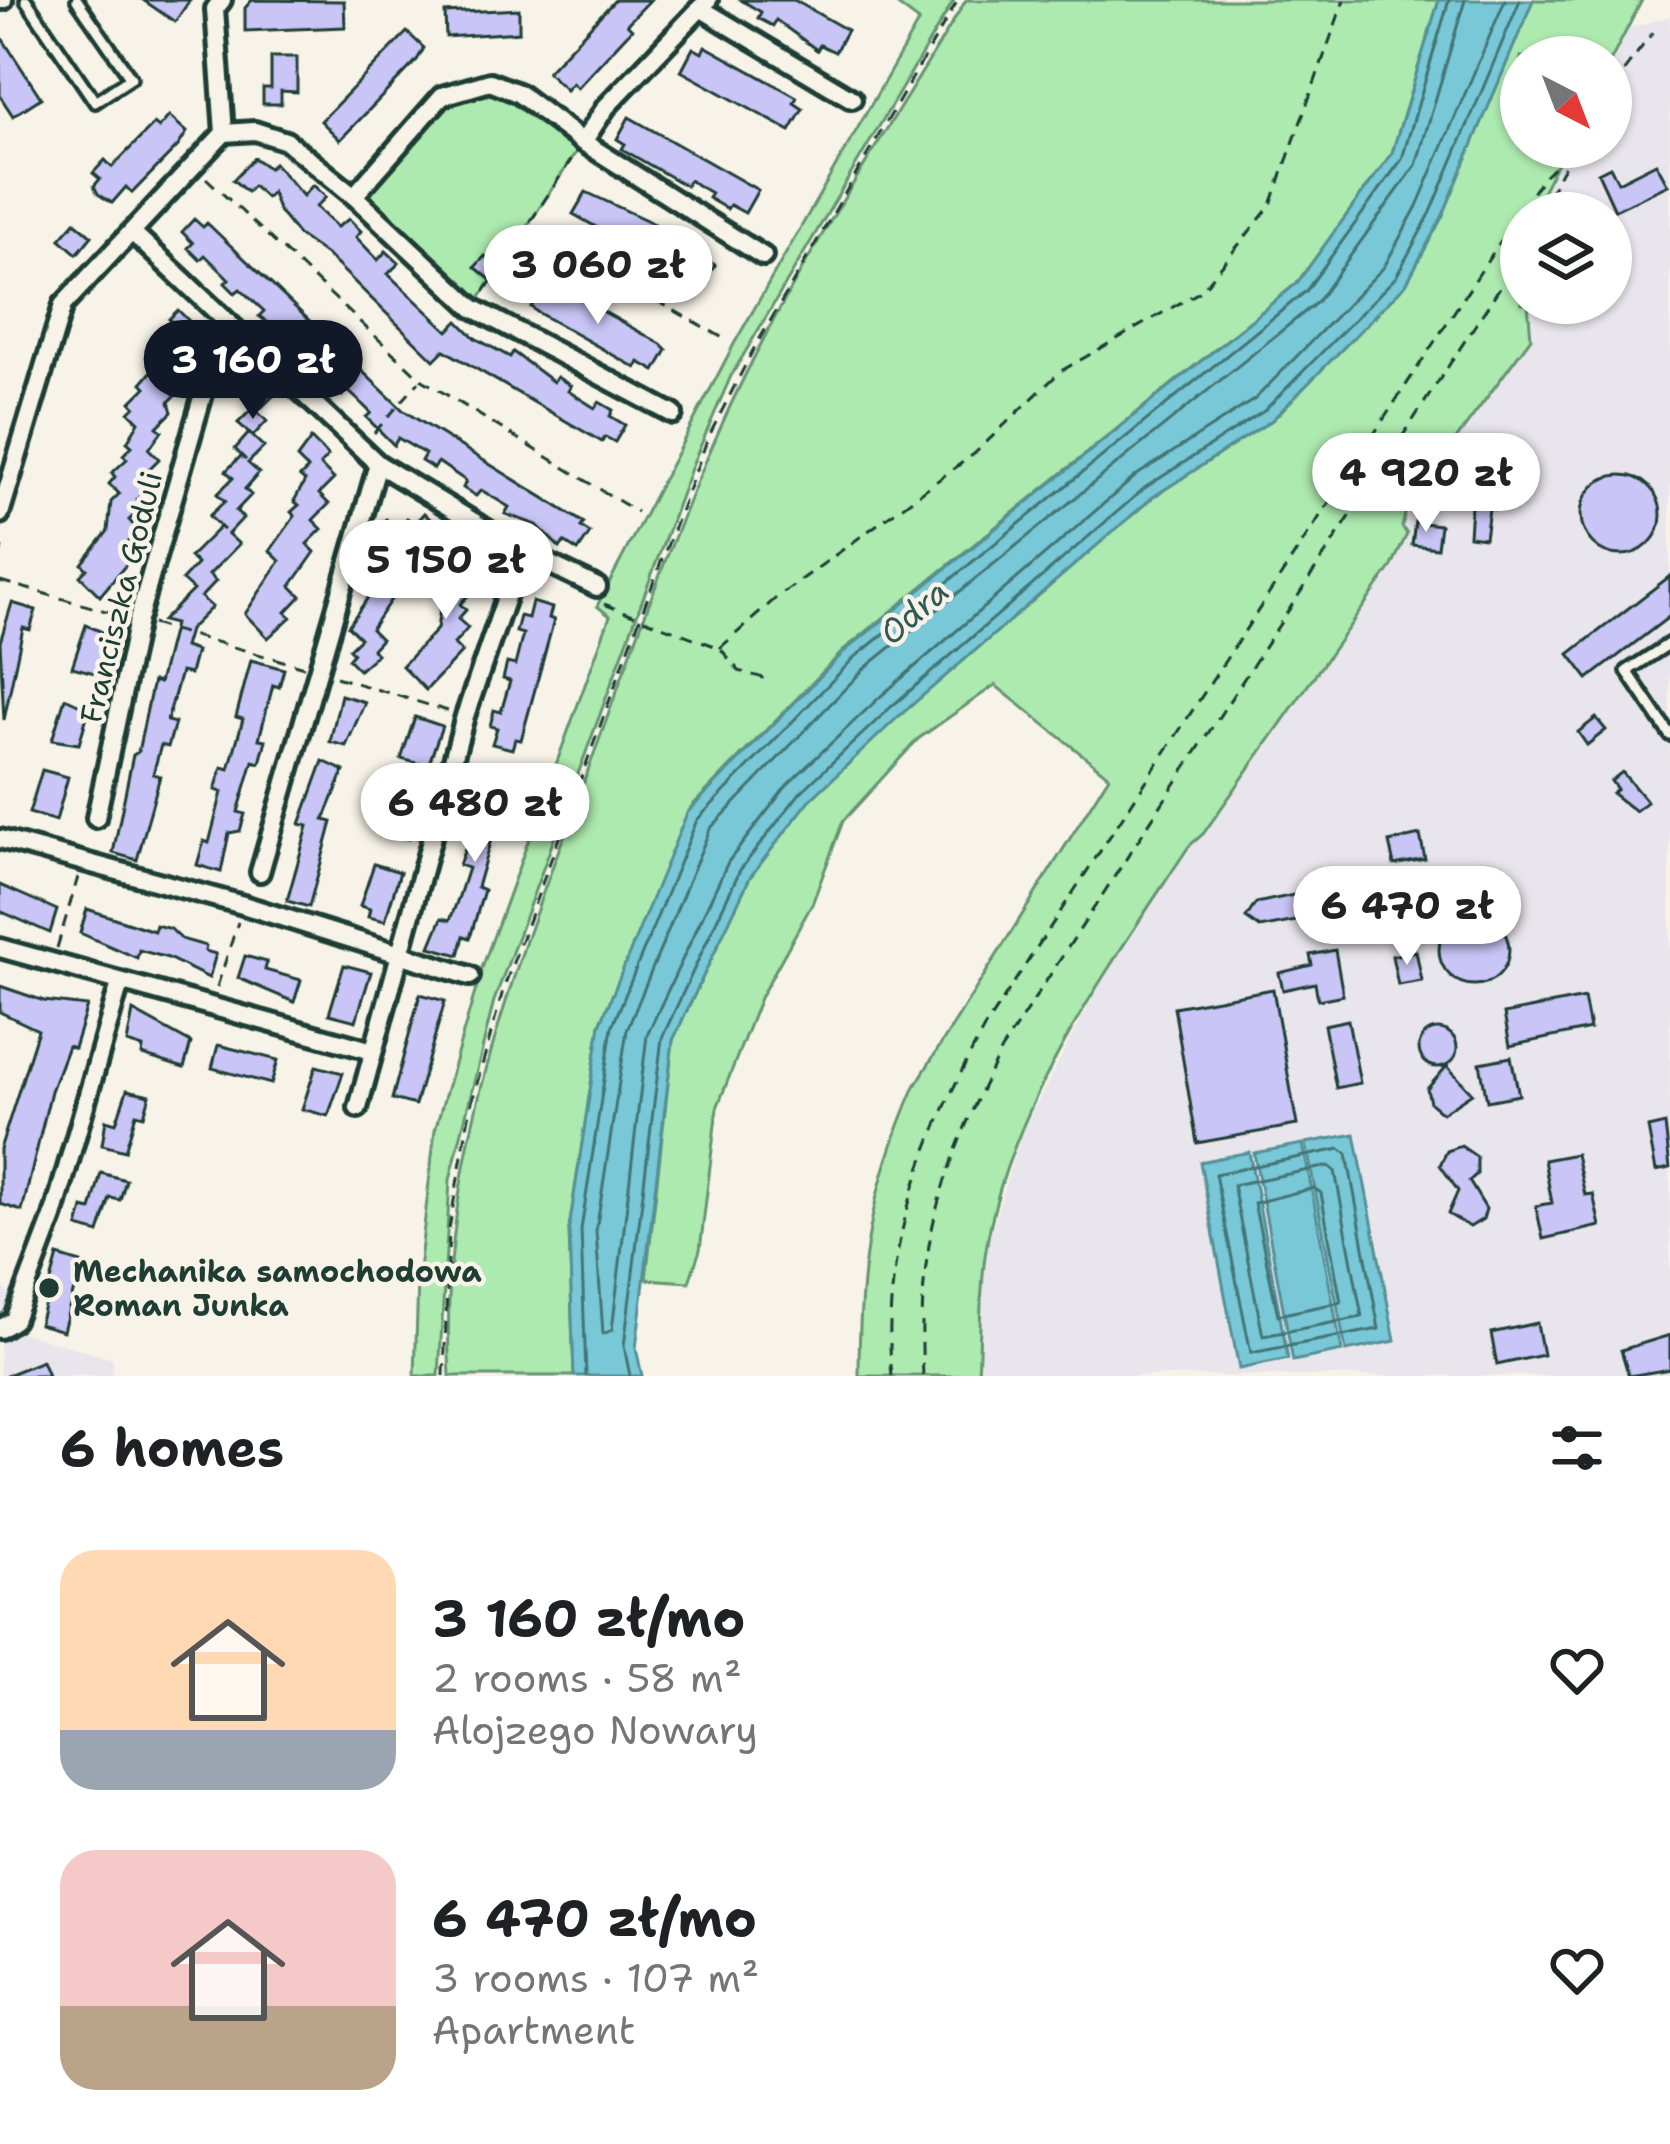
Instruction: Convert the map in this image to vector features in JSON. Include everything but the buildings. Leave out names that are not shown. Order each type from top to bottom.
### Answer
[{"type":"street","points":[[0,514],[63,304],[196,168],[224,133],[214,9],[221,0]]},
{"type":"street","points":[[583,142],[606,106],[704,4],[852,99]]},
{"type":"street","points":[[354,196],[442,96],[490,82],[518,94],[583,142],[763,256]]},
{"type":"street","points":[[224,133],[276,135],[354,196],[473,308],[673,414]]},
{"type":"street","points":[[132,232],[378,464],[522,551],[597,587]]},
{"type":"street","name":"Franciszka Goduli","points":[[96,818],[138,620],[224,321]]},
{"type":"street","points":[[0,437],[21,444]]},
{"type":"street","points":[[260,872],[378,464]]},
{"type":"street","points":[[358,1108],[465,716],[522,551]]},
{"type":"street","points":[[0,839],[243,905],[470,976]]},
{"type":"street","points":[[0,948],[373,1051]]},
{"type":"street","points":[[0,1330],[14,1320],[53,1217],[120,982]]},
{"type":"lane","points":[[26,0],[95,102],[131,78],[77,0]]},
{"type":"lane","points":[[1670,643],[1627,671],[1670,735]]},
{"type":"path","points":[[444,1376],[449,1229],[471,1105],[504,987],[641,615],[708,438],[752,352],[958,0]]},
{"type":"path","points":[[720,648],[775,599],[974,454],[1061,370],[1201,291],[1271,205],[1344,0]]},
{"type":"path","points":[[1632,60],[1653,32]]},
{"type":"path","points":[[473,308],[583,142]]},
{"type":"path","points":[[196,168],[421,379],[637,512]]},
{"type":"path","points":[[892,1376],[895,1279],[906,1204],[954,1083],[998,1007],[1552,168]]},
{"type":"path","points":[[528,228],[723,338]]},
{"type":"path","points":[[923,1376],[926,1249],[939,1186],[1001,1050],[1500,287]]},
{"type":"path","points":[[361,448],[421,379]]},
{"type":"path","points":[[0,556],[2,547]]},
{"type":"path","points":[[0,581],[465,716]]},
{"type":"path","points":[[620,607],[720,648],[739,671],[767,679]]},
{"type":"path","points":[[52,963],[83,861]]},
{"type":"path","points":[[211,1006],[243,905]]},
{"type":"path","points":[[491,983],[504,987]]},
{"type":"shaded area","points":[[1670,16],[1670,1376],[978,1376],[985,1253],[1019,1137],[1110,965],[1407,519],[1419,454],[1530,338],[1529,324],[1632,324],[1632,192],[1542,192],[1554,168],[1632,168],[1632,36],[1623,36],[1627,29]]},
{"type":"shaded area","points":[[0,1282],[12,1300],[13,1330],[113,1359],[112,1376],[0,1376]]},
{"type":"green space","points":[[891,0],[954,0],[731,376],[693,463],[494,1001],[450,1180],[439,1376],[415,1376],[418,1279],[435,1130],[482,968],[610,616],[597,606],[734,344],[919,21]]},
{"type":"green space","points":[[966,0],[1439,0],[1392,153],[1297,283],[846,648],[691,807],[600,1025],[569,1229],[574,1376],[450,1376],[454,1231],[481,1089],[523,950],[642,622],[718,433],[773,321]]},
{"type":"green space","points":[[1533,0],[1642,0],[1623,36],[1518,36]]},
{"type":"green space","points":[[1500,79],[1500,168],[1554,168],[1542,192],[1500,192],[1500,324],[1530,324],[1531,338],[1445,454],[1419,455],[1402,527],[1407,534],[1392,566],[1203,834],[1189,846],[1065,1041],[1014,1147],[996,1201],[983,1271],[978,1376],[859,1376],[870,1228],[887,1159],[915,1086],[1109,776],[995,685],[918,739],[843,821],[812,904],[760,998],[717,1108],[700,1250],[689,1282],[646,1279],[673,1040],[750,877],[809,801],[899,716],[1153,497],[1272,420],[1406,284],[1442,217]]},
{"type":"green space","points":[[490,82],[583,142],[473,308],[354,196],[442,96]]},
{"type":"water","name":"Odra","points":[[1439,0],[1533,0],[1518,36],[1500,36],[1500,79],[1442,217],[1406,284],[1272,420],[1153,497],[899,716],[809,801],[750,877],[673,1040],[636,1348],[642,1376],[574,1376],[569,1229],[600,1025],[687,813],[846,650],[1297,283],[1392,153]]},
{"type":"water","points":[[1355,1134],[1395,1341],[1346,1351],[1306,1143]]},
{"type":"water","points":[[1303,1144],[1342,1351],[1293,1361],[1254,1153]]},
{"type":"water","points":[[1249,1152],[1288,1359],[1239,1369],[1200,1162]]},
{"type":"place","name":"Mechanika samochodowa Roman Junka","points":[[49,1288]]}]
